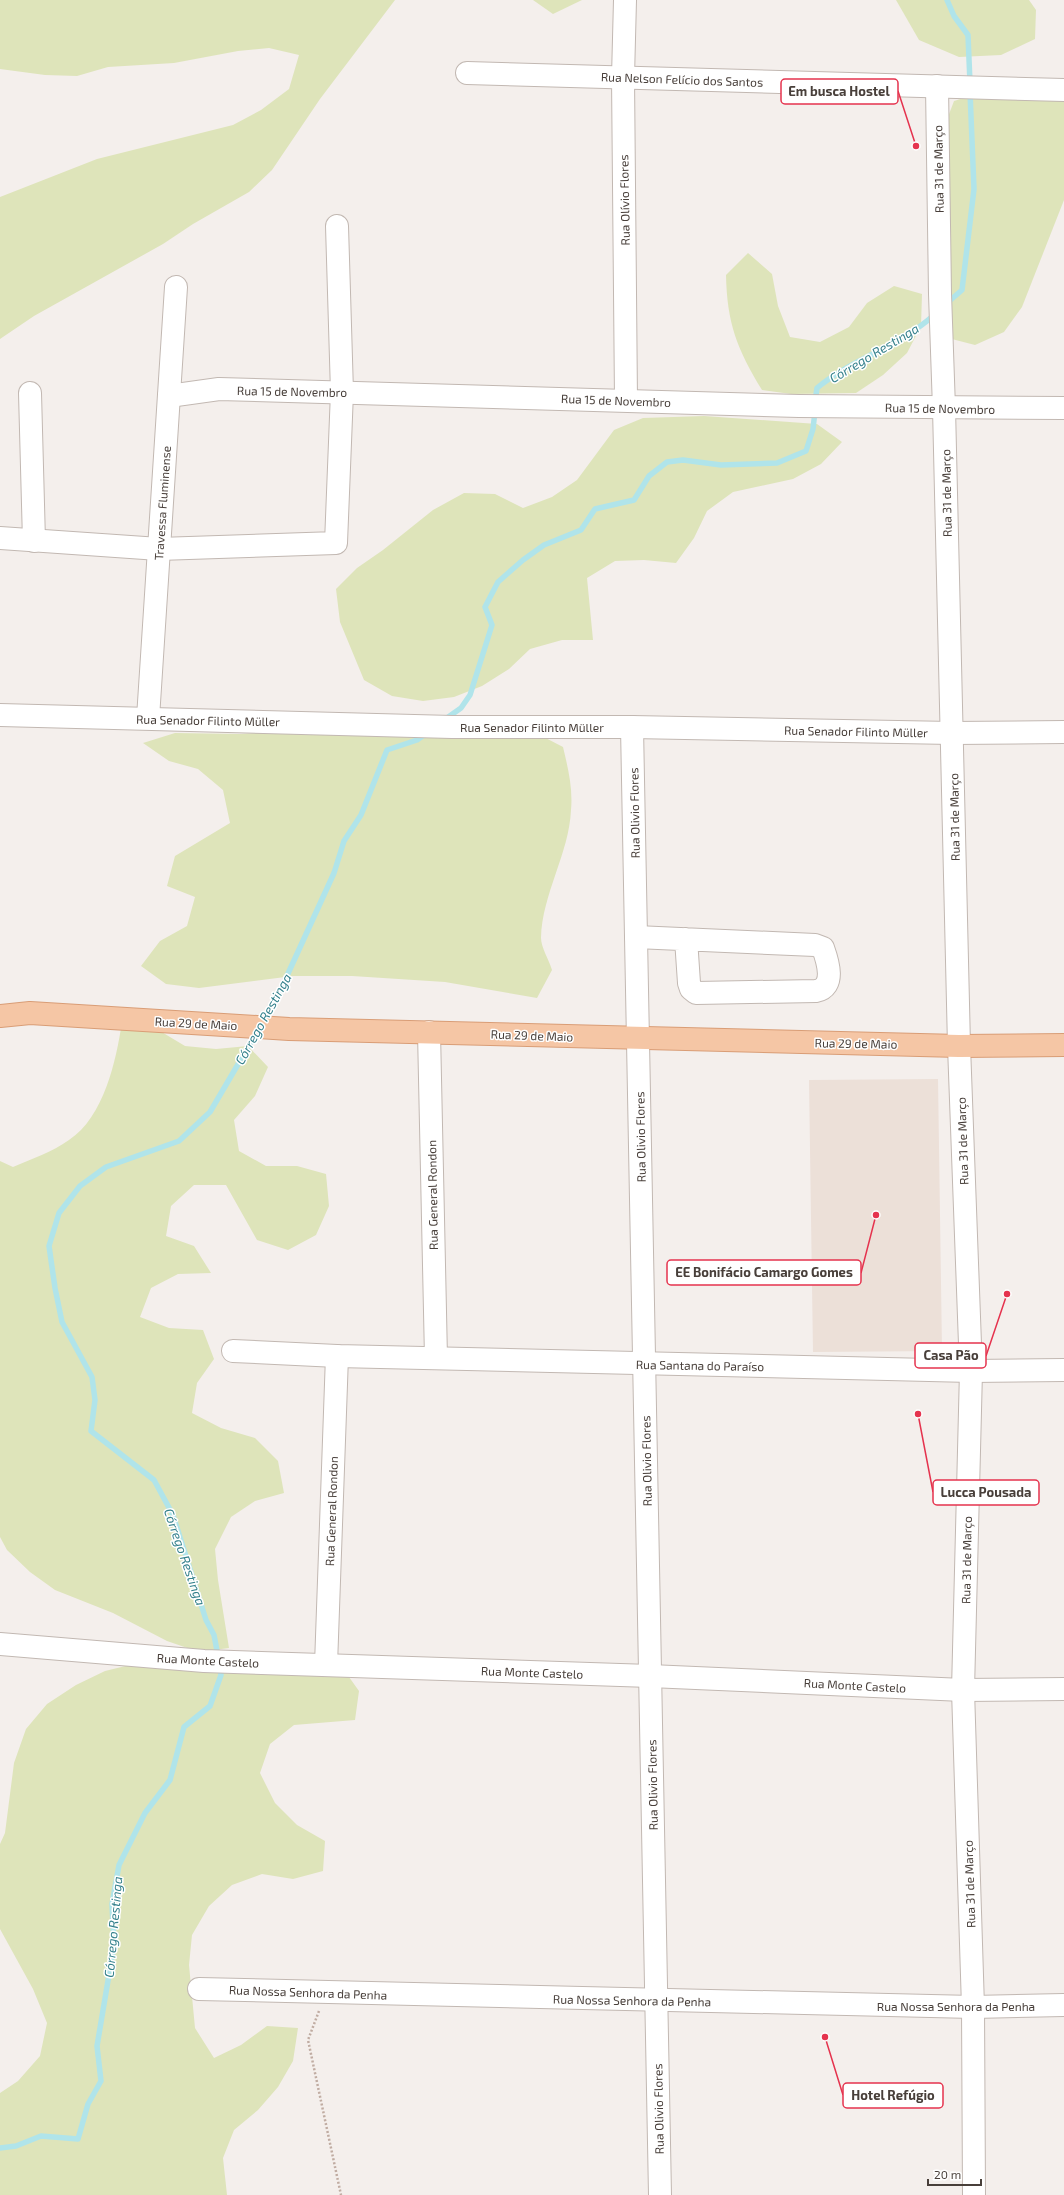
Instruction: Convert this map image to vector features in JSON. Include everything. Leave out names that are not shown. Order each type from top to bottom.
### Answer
[{"type":"main road","name":"Rua 29 de Maio","points":[[30,1013],[289,1029],[959,1046],[1064,1045]]},
{"type":"main road","points":[[0,1016],[30,1013]]},
{"type":"street","name":"Rua Olívio Flores","points":[[625,0],[622,77],[626,400]]},
{"type":"street","name":"Rua Nelson Felício dos Santos","points":[[467,73],[1064,90]]},
{"type":"street","name":"Rua 31 de Março","points":[[947,87],[940,294],[959,1046],[970,1371],[963,1690],[973,2007],[974,2195]]},
{"type":"street","points":[[0,538],[159,549],[336,543],[342,392],[337,226]]},
{"type":"street","name":"Travessa Fluminense","points":[[148,718],[176,287]]},
{"type":"street","name":"Rua 15 de Novembro","points":[[169,396],[219,389],[799,406],[1064,408]]},
{"type":"street","points":[[30,393],[34,541]]},
{"type":"street","name":"Rua Senador Filinto Müller","points":[[0,715],[416,724],[452,727],[632,727],[952,733],[1064,732]]},
{"type":"street","name":"Rua Olivio Flores","points":[[632,727],[660,2195]]},
{"type":"street","points":[[636,937],[815,944],[823,948],[829,966],[828,985],[824,989],[816,991],[696,993],[691,989],[689,983],[686,939]]},
{"type":"street","name":"Rua 29 de Maio","points":[[0,1009],[30,1013]]},
{"type":"street","name":"Rua General Rondon","points":[[429,1032],[436,1358]]},
{"type":"street","name":"Rua Santana do Paraíso","points":[[232,1352],[337,1356],[970,1371],[1064,1370]]},
{"type":"street","name":"Rua General Rondon","points":[[326,1665],[337,1356]]},
{"type":"street","name":"Rua Monte Castelo","points":[[0,1644],[204,1661],[650,1676],[963,1690],[1064,1689]]},
{"type":"street","name":"Rua Nossa Senhora da Penha","points":[[200,1989],[656,2001],[973,2007],[1064,2005]]},
{"type":"path","points":[[326,1992],[308,2040],[341,2195]]},
{"type":"shaded area","points":[[938,1079],[942,1351],[813,1352],[809,1080]]},
{"type":"green space","points":[[0,0],[395,0],[320,99],[272,170],[249,192],[193,224],[163,244],[34,316],[0,339],[0,197],[97,159],[233,125],[261,110],[289,89],[299,55],[269,48],[238,51],[174,63],[108,67],[77,76],[45,75],[0,69]]},
{"type":"green space","points":[[533,0],[582,0],[553,14]]},
{"type":"green space","points":[[896,0],[1029,0],[1036,10],[1035,39],[1001,55],[959,57],[919,40]]},
{"type":"green space","points":[[983,92],[1064,96],[1064,200],[1022,307],[1004,332],[975,345],[944,337],[943,130],[954,101]]},
{"type":"green space","points":[[748,253],[772,274],[778,306],[790,337],[820,342],[849,327],[867,303],[894,286],[922,294],[921,326],[907,353],[883,375],[856,393],[791,394],[762,390],[746,361],[735,335],[731,322],[727,292],[726,275]]},
{"type":"green space","points":[[704,416],[817,424],[842,442],[821,464],[793,479],[733,492],[707,511],[694,538],[676,563],[644,560],[615,561],[587,578],[593,640],[562,640],[530,649],[509,669],[482,686],[454,697],[423,701],[392,696],[364,680],[340,622],[336,589],[357,568],[383,550],[433,510],[464,493],[495,494],[523,508],[552,497],[577,480],[614,430],[643,418]]},
{"type":"green space","points":[[303,730],[536,733],[563,747],[571,786],[571,810],[566,842],[550,890],[542,922],[541,942],[552,970],[537,998],[445,982],[352,976],[293,976],[199,988],[166,984],[141,966],[160,941],[187,926],[195,897],[167,886],[175,856],[230,823],[223,790],[198,769],[169,761],[143,743],[175,733],[240,734]]},
{"type":"green space","points":[[122,1022],[160,1031],[185,1046],[216,1049],[248,1046],[268,1067],[255,1096],[234,1120],[239,1151],[266,1166],[297,1166],[326,1174],[329,1206],[316,1235],[288,1250],[257,1240],[226,1185],[194,1185],[171,1206],[166,1236],[194,1246],[211,1273],[178,1274],[151,1288],[140,1317],[169,1328],[203,1330],[214,1359],[197,1383],[192,1413],[221,1428],[255,1438],[278,1461],[284,1493],[255,1501],[231,1517],[215,1549],[218,1580],[229,1648],[199,1652],[167,1641],[113,1613],[55,1590],[30,1572],[7,1550],[0,1537],[0,1161],[13,1167],[56,1148],[81,1130],[100,1103],[112,1070]]},
{"type":"green space","points":[[138,1663],[349,1677],[359,1691],[355,1720],[294,1725],[270,1744],[260,1773],[275,1803],[297,1825],[325,1841],[323,1871],[293,1879],[262,1874],[232,1885],[209,1906],[192,1935],[189,1965],[195,2028],[214,2058],[241,2045],[267,2026],[298,2028],[293,2061],[278,2087],[258,2110],[234,2130],[223,2158],[227,2195],[0,2195],[0,2093],[18,2081],[40,2056],[47,2023],[33,1989],[0,1929],[0,1844],[5,1833],[14,1763],[26,1729],[47,1704],[76,1685],[105,1671]]},
{"type":"waterway","name":"Córrego Restinga","points":[[947,0],[954,16],[968,35],[970,83]]},
{"type":"waterway","name":"Córrego Restinga","points":[[947,303],[962,290],[974,189],[970,92]]},
{"type":"waterway","name":"Córrego Restinga","points":[[815,402],[817,388],[845,369],[921,326],[934,315]]},
{"type":"waterway","name":"Córrego Restinga","points":[[444,720],[461,708],[470,695],[492,625],[485,607],[498,582],[523,560],[544,545],[581,530],[595,509],[634,500],[649,476],[667,462],[683,460],[721,465],[777,463],[806,451],[813,429],[815,411]]},
{"type":"waterway","name":"Córrego Restinga","points":[[263,1023],[275,1002],[334,873],[344,841],[361,815],[387,750],[417,740],[427,733]]},
{"type":"waterway","name":"Córrego Restinga","points":[[218,1656],[214,1635],[206,1620],[173,1515],[154,1480],[91,1431],[95,1400],[92,1377],[62,1322],[49,1246],[59,1213],[80,1186],[106,1167],[179,1141],[210,1112],[257,1032]]},
{"type":"waterway","name":"Córrego Restinga","points":[[0,2148],[16,2146],[41,2136],[78,2139],[88,2104],[101,2081],[97,2046],[114,1945],[112,1904],[119,1865],[145,1813],[170,1780],[184,1727],[210,1706],[221,1675],[220,1667]]},
{"type":"place","name":"Em busca Hostel","points":[[916,146]]},
{"type":"place","name":"EE Bonifácio Camargo Gomes","points":[[876,1215]]},
{"type":"place","name":"Casa Pão","points":[[1007,1294]]},
{"type":"place","name":"Lucca Pousada","points":[[918,1414]]},
{"type":"place","name":"Hotel Refúgio","points":[[825,2037]]}]
